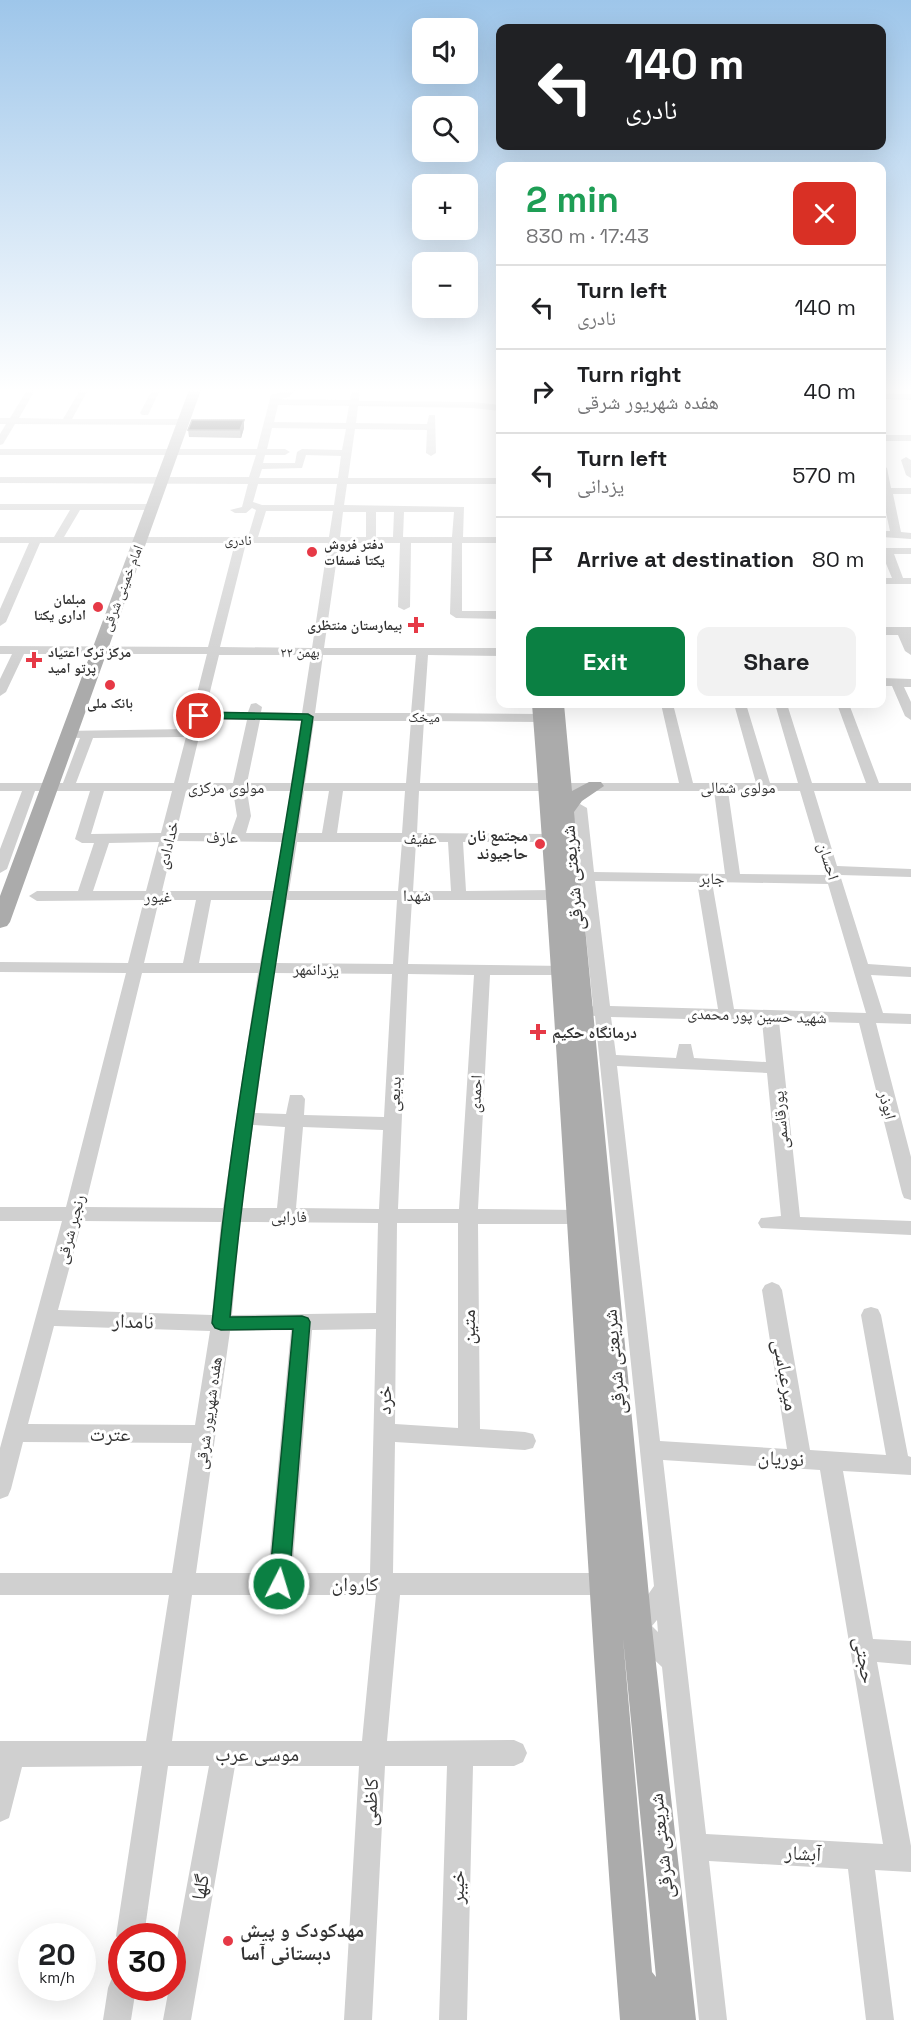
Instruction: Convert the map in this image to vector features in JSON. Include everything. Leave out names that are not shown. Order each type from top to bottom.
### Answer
[{"type":"main road","name":"امام خمینی شرقی","points":[[0,921],[160,484]]},
{"type":"main road","name":"شریعتی شرقی","points":[[546,708],[593,1011],[637,1628],[678,2020]]},
{"type":"main road","points":[[564,819],[574,797],[595,786]]},
{"type":"main road","name":"شریعتی شرقی","points":[[564,819],[555,895],[579,1217],[602,1584],[638,2020]]},
{"type":"main road","points":[[634,1974],[639,1988],[657,1998],[668,1993],[675,1982]]},
{"type":"main road","points":[[646,2020],[658,2013],[672,2020]]},
{"type":"street","points":[[235,510],[246,510],[251,484]]},
{"type":"street","name":"هفده شهریور شرقی","points":[[132,1923],[221,1323],[231,1216],[245,1119],[267,969],[298,787],[335,540],[341,484]]},
{"type":"street","points":[[354,484],[385,495],[449,493],[487,484]]},
{"type":"street","points":[[886,491],[911,491]]},
{"type":"street","points":[[247,504],[262,508],[371,509],[385,495]]},
{"type":"street","points":[[385,495],[399,509],[404,607]]},
{"type":"street","points":[[886,495],[896,535]]},
{"type":"street","points":[[0,507],[153,507]]},
{"type":"street","points":[[57,540],[77,507]]},
{"type":"street","name":"خدادادی","points":[[136,968],[214,652],[247,540],[262,508]]},
{"type":"street","points":[[371,509],[371,540]]},
{"type":"street","points":[[399,509],[460,509],[457,540],[456,615],[496,615]]},
{"type":"street","points":[[886,534],[910,536],[911,551],[886,551]]},
{"type":"street","name":"نادری","points":[[0,540],[496,540]]},
{"type":"street","points":[[0,622],[36,540]]},
{"type":"street","points":[[886,552],[905,581]]},
{"type":"street","points":[[886,580],[905,581]]},
{"type":"street","points":[[886,631],[907,631],[911,651]]},
{"type":"street","name":"۲۲ بهمن","points":[[0,650],[496,652]]},
{"type":"street","points":[[0,692],[20,650]]},
{"type":"street","name":"بدیعی","points":[[388,1216],[400,971],[422,652]]},
{"type":"street","points":[[886,682],[911,682]]},
{"type":"street","points":[[896,682],[911,716]]},
{"type":"street","name":"میخک","points":[[199,716],[255,712],[308,717],[418,717],[546,708]]},
{"type":"street","points":[[668,708],[687,787]]},
{"type":"street","points":[[741,708],[764,787]]},
{"type":"street","name":"احسان","points":[[782,708],[862,969],[871,1018]]},
{"type":"street","points":[[844,708],[874,787]]},
{"type":"street","points":[[237,837],[244,816],[239,787],[255,712]]},
{"type":"street","points":[[68,734],[194,733]]},
{"type":"street","points":[[68,787],[88,734]]},
{"type":"street","name":"مولوی شمالی","points":[[564,819],[595,786],[911,787]]},
{"type":"street","name":"مولوی مرکزی","points":[[0,787],[413,787],[564,819]]},
{"type":"street","points":[[22,862],[1,863],[30,787]]},
{"type":"street","name":"عارف","points":[[98,787],[82,839],[290,837]]},
{"type":"street","points":[[329,837],[337,787]]},
{"type":"street","points":[[720,787],[733,878]]},
{"type":"street","name":"عفیف","points":[[290,837],[455,838],[564,819]]},
{"type":"street","name":"شریعتی شرقی","points":[[564,819],[589,876],[593,1011],[608,1060],[713,2020]]},
{"type":"street","points":[[84,897],[103,838]]},
{"type":"street","points":[[455,838],[459,895]]},
{"type":"street","name":"جابر","points":[[589,876],[733,878],[911,873]]},
{"type":"street","points":[[704,878],[727,1014]]},
{"type":"street","name":"شهدا","points":[[279,895],[555,895]]},
{"type":"street","name":"غیور","points":[[37,896],[279,895]]},
{"type":"street","points":[[190,968],[204,896]]},
{"type":"street","name":"یزدانمهر","points":[[0,967],[400,971],[560,970]]},
{"type":"street","name":"رنجبر شرقی","points":[[0,1489],[74,1214],[136,968]]},
{"type":"street","points":[[862,969],[911,972]]},
{"type":"street","name":"احمدی","points":[[468,1217],[482,971]]},
{"type":"street","name":"شهید حسین پور محمدی","points":[[593,1011],[911,1019]]},
{"type":"street","name":"پورقاسمی","points":[[770,1015],[789,1212],[793,1224]]},
{"type":"street","name":"ابوذر","points":[[871,1018],[911,1193]]},
{"type":"street","points":[[608,1060],[685,1056],[776,1068]]},
{"type":"street","points":[[286,1216],[296,1099]]},
{"type":"street","points":[[245,1119],[392,1124]]},
{"type":"street","name":"فارابی","points":[[0,1214],[579,1217]]},
{"type":"street","name":"خرد","points":[[385,1584],[384,1432],[388,1216]]},
{"type":"street","name":"متین","points":[[468,1217],[469,1437]]},
{"type":"street","points":[[768,1223],[911,1228]]},
{"type":"street","name":"میرعباسی","points":[[772,1290],[800,1459]]},
{"type":"street","points":[[872,1315],[905,1465]]},
{"type":"street","name":"نامدار","points":[[46,1318],[221,1323]]},
{"type":"street","points":[[221,1323],[386,1321]]},
{"type":"street","points":[[279,1584],[302,1322]]},
{"type":"street","points":[[384,1432],[525,1441]]},
{"type":"street","name":"عترت","points":[[15,1433],[204,1434]]},
{"type":"street","name":"نوریان","points":[[650,1450],[905,1465]]},
{"type":"street","name":"حجتی","points":[[831,1461],[863,1650],[905,1859]]},
{"type":"street","name":"کاروان","points":[[0,1584],[602,1584]]},
{"type":"street","name":"کاظمی","points":[[358,2020],[385,1584]]},
{"type":"street","points":[[666,1588],[637,1628],[673,1661]]},
{"type":"street","points":[[863,1650],[911,1653]]},
{"type":"street","name":"خیبر","points":[[453,2020],[460,1753]]},
{"type":"street","name":"موسی عرب","points":[[6,1755],[514,1753]]},
{"type":"street","name":"گلها","points":[[177,2020],[224,1754]]},
{"type":"street","points":[[0,1809],[6,1755]]},
{"type":"street","name":"آبشار","points":[[694,1848],[905,1859]]},
{"type":"street","points":[[860,1857],[880,2020]]},
{"type":"street","points":[[117,2020],[120,2001]]},
{"type":"place","name":"دفتر فروش یکتا فسفات","points":[[312,552]]},
{"type":"place","name":"مبلمان اداری یکتا","points":[[98,607]]},
{"type":"place","name":"بیمارستان منتظری","points":[[416,625]]},
{"type":"place","name":"مرکز ترک اعتیاد پرتو امید","points":[[34,660]]},
{"type":"place","name":"بانک ملی","points":[[110,685]]},
{"type":"place","name":"مجتمع نان حاجیوند","points":[[540,844]]},
{"type":"place","name":"درمانگاه حکیم","points":[[538,1032]]},
{"type":"place","name":"مهدکودک و پیش دبستانی آسا","points":[[228,1941]]},
{"type":"route","points":[[199,716],[308,717],[233,1196],[221,1323],[302,1322],[279,1584]]}]
